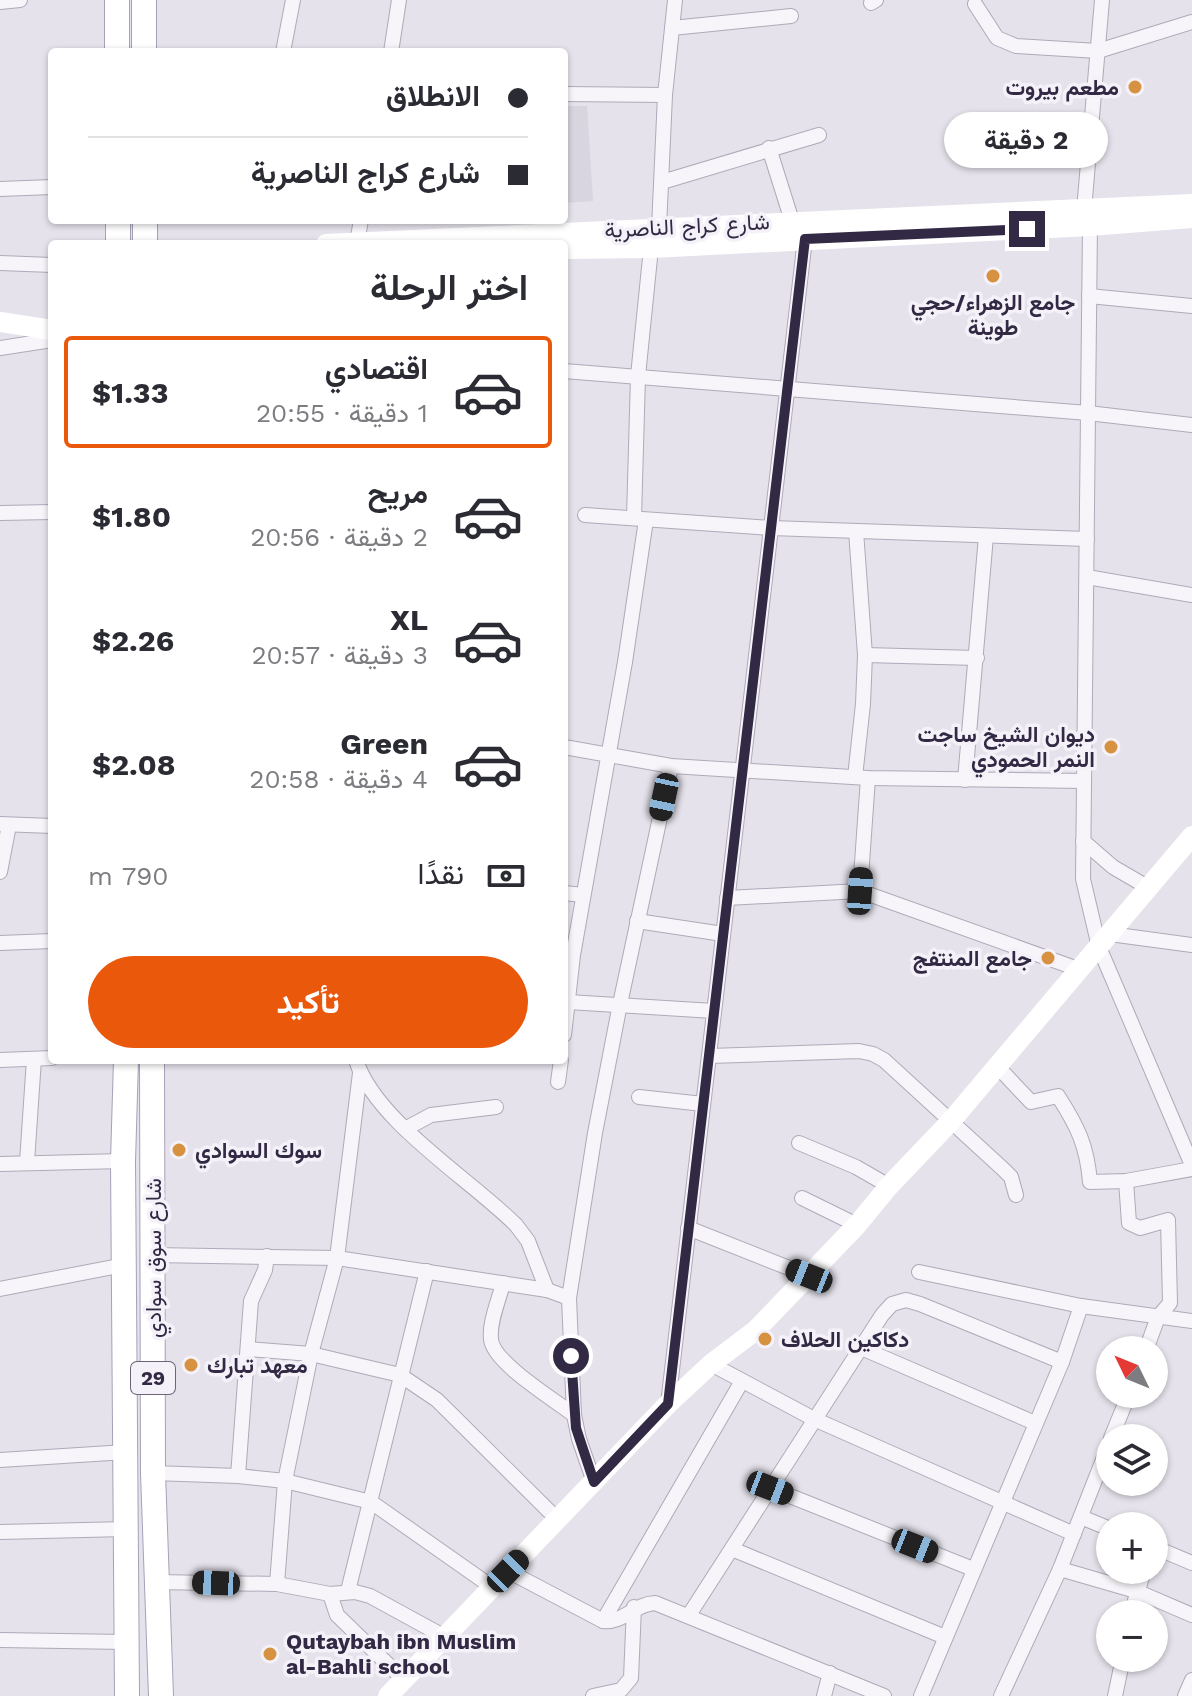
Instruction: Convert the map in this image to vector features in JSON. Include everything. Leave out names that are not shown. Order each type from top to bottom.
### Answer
[{"type":"main road","points":[[117,0],[117,48]]},
{"type":"main road","points":[[144,0],[144,48]]},
{"type":"main road","name":"شارع كراج الناصرية","points":[[568,249],[651,248],[805,239],[1087,218],[1192,204]]},
{"type":"main road","name":"شارع كراج الناصرية","points":[[400,240],[792,221],[1192,218]]},
{"type":"main road","points":[[0,322],[48,329]]},
{"type":"main road","points":[[388,1696],[668,1404],[711,1364],[756,1330],[857,1225],[889,1186],[951,1121],[1192,836]]},
{"type":"main road","name":"شارع سوق سوادي","points":[[126,1064],[123,1161],[127,1696]]},
{"type":"main road","name":"شارع سوق سوادي","points":[[152,1064],[153,1473],[161,1696]]},
{"type":"main road","points":[[123,1124],[153,1125]]},
{"type":"street","points":[[0,2],[20,0]]},
{"type":"street","points":[[284,48],[293,0]]},
{"type":"street","points":[[392,48],[399,0]]},
{"type":"street","points":[[659,228],[665,95],[675,0]]},
{"type":"street","points":[[997,1066],[1031,1102],[1058,1096],[1081,1135],[1088,1155],[1090,1182],[1126,1181],[1192,1167],[1186,1134],[1104,941],[1083,879],[1089,296],[1087,218],[1102,0]]},
{"type":"street","points":[[975,4],[997,38],[1016,46],[1098,51],[1192,22]]},
{"type":"street","points":[[672,28],[791,16]]},
{"type":"street","points":[[568,94],[665,95]]},
{"type":"street","points":[[662,182],[819,135]]},
{"type":"street","points":[[769,148],[792,221]]},
{"type":"street","points":[[0,189],[48,187]]},
{"type":"street","points":[[668,1404],[805,239]]},
{"type":"street","points":[[651,248],[638,376],[640,519],[627,646],[583,895],[568,957],[568,1002],[714,1011]]},
{"type":"street","points":[[0,263],[48,265]]},
{"type":"street","points":[[1089,296],[1192,306]]},
{"type":"street","points":[[0,348],[48,341]]},
{"type":"street","points":[[568,371],[1088,413],[1192,425]]},
{"type":"street","points":[[0,513],[48,512]]},
{"type":"street","points":[[585,515],[771,528],[1087,539]]},
{"type":"street","points":[[856,531],[865,655],[860,891]]},
{"type":"street","points":[[965,780],[986,536]]},
{"type":"street","points":[[1087,577],[1192,595]]},
{"type":"street","points":[[865,655],[977,658]]},
{"type":"street","points":[[568,748],[671,766],[862,778],[1084,781]]},
{"type":"street","points":[[594,1482],[574,1415],[569,1298],[595,1133],[671,766]]},
{"type":"street","points":[[0,872],[5,824],[48,826]]},
{"type":"street","points":[[1083,841],[1113,867],[1149,888]]},
{"type":"street","points":[[727,898],[860,891],[1078,969]]},
{"type":"street","points":[[568,893],[583,895]]},
{"type":"street","points":[[637,921],[723,934]]},
{"type":"street","points":[[0,943],[48,941]]},
{"type":"street","points":[[1104,941],[1192,945]]},
{"type":"street","points":[[709,1056],[859,1051],[873,1054],[884,1060],[1011,1177],[1016,1195]]},
{"type":"street","points":[[0,1060],[48,1058]]},
{"type":"street","points":[[27,1162],[34,1059]]},
{"type":"street","points":[[558,1082],[560,1064]]},
{"type":"street","points":[[358,1066],[387,1113],[516,1225],[528,1241],[547,1290]]},
{"type":"street","points":[[277,1584],[285,1481],[311,1354],[337,1258],[358,1066]]},
{"type":"street","points":[[639,1097],[703,1104]]},
{"type":"street","points":[[405,1129],[431,1115],[496,1107]]},
{"type":"street","points":[[799,1143],[856,1167],[889,1186]]},
{"type":"street","points":[[0,1164],[123,1161]]},
{"type":"street","points":[[1126,1181],[1129,1223],[1140,1228],[1168,1220],[1170,1303],[1158,1317],[1151,1336]]},
{"type":"street","points":[[802,1198],[857,1225]]},
{"type":"street","points":[[688,1228],[809,1276]]},
{"type":"street","points":[[153,1255],[337,1258],[547,1290],[569,1298]]},
{"type":"street","points":[[238,1476],[253,1294],[265,1270],[267,1256]]},
{"type":"street","points":[[0,1289],[124,1265]]},
{"type":"street","points":[[348,1591],[427,1271]]},
{"type":"street","points":[[919,1272],[1081,1306],[1192,1321]]},
{"type":"street","points":[[503,1283],[491,1332],[493,1349],[505,1362],[574,1415]]},
{"type":"street","points":[[689,1615],[859,1347],[892,1304],[906,1300],[1062,1362]]},
{"type":"street","points":[[921,1696],[1062,1362],[1081,1306]]},
{"type":"street","points":[[859,1347],[1035,1423]]},
{"type":"street","points":[[249,1349],[311,1354],[400,1375],[437,1400],[558,1520]]},
{"type":"street","points":[[711,1364],[814,1419],[1074,1534]]},
{"type":"street","points":[[603,1621],[742,1381]]},
{"type":"street","points":[[0,1460],[126,1452]]},
{"type":"street","points":[[153,1473],[285,1481],[371,1502],[492,1587]]},
{"type":"street","points":[[1001,1696],[1060,1569],[1096,1478]]},
{"type":"street","points":[[770,1488],[973,1569]]},
{"type":"street","points":[[1081,1517],[1096,1523]]},
{"type":"street","points":[[0,1532],[126,1529]]},
{"type":"street","points":[[732,1549],[945,1637]]},
{"type":"street","points":[[1168,1553],[1192,1563]]},
{"type":"street","points":[[1060,1569],[1136,1591],[1192,1615]]},
{"type":"street","points":[[508,1571],[603,1621],[620,1619],[634,1607],[655,1603],[884,1696]]},
{"type":"street","points":[[156,1582],[277,1584],[330,1594],[348,1591],[370,1596],[445,1637]]},
{"type":"street","points":[[1134,1600],[1139,1584]]},
{"type":"street","points":[[330,1594],[337,1615],[404,1680]]},
{"type":"street","points":[[593,1696],[621,1690],[631,1678],[634,1607]]},
{"type":"street","points":[[0,1640],[126,1642]]},
{"type":"street","points":[[1115,1696],[1120,1672]]},
{"type":"street","points":[[824,1696],[830,1673]]},
{"type":"street","points":[[1185,1696],[1192,1680]]},
{"type":"shaded area","points":[[568,106],[587,106],[593,201],[568,203]]},
{"type":"place","name":"مطعم بيروت","points":[[1135,87]]},
{"type":"place","name":"جامع الزهراء/حجي طوينة","points":[[993,276]]},
{"type":"place","name":"ديوان الشيخ ساجت النمر الحمودي","points":[[1111,747]]},
{"type":"place","name":"جامع المنتفج","points":[[1048,958]]},
{"type":"place","name":"سوك السوادي","points":[[179,1150]]},
{"type":"place","name":"دكاكين الحلاف","points":[[765,1339]]},
{"type":"place","name":"معهد تبارك","points":[[191,1365]]},
{"type":"place","name":"Qutaybah ibn Muslim al-Bahli school","points":[[270,1654]]},
{"type":"route","points":[[571,1356],[576,1428],[594,1482],[668,1404],[805,239],[1027,229]]}]
